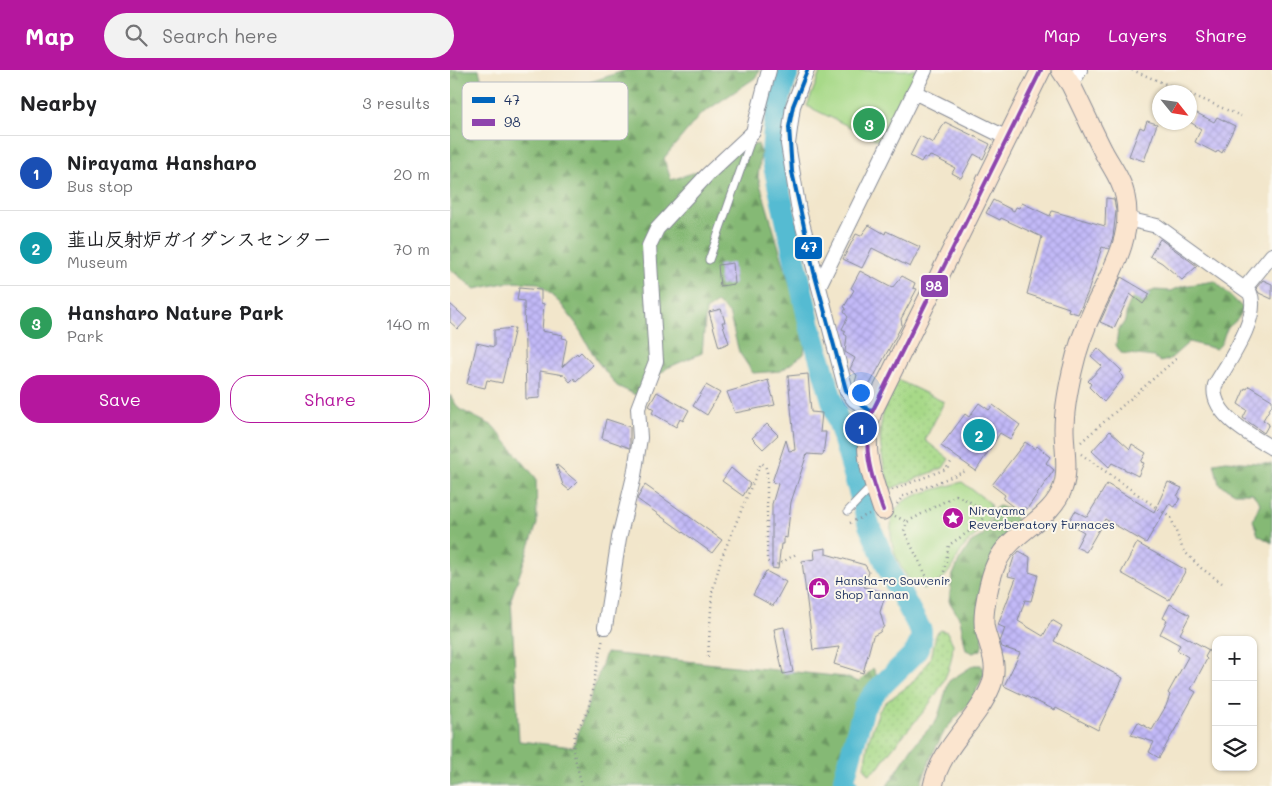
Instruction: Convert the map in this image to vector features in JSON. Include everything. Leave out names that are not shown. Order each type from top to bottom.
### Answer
[{"type":"street","points":[[606,627],[618,538],[634,476],[638,448],[638,408],[656,361],[649,246],[657,230],[708,174],[753,132],[769,70]]},
{"type":"street","points":[[807,70],[793,106],[788,144],[799,211],[846,390],[854,400],[872,412]]},
{"type":"street","points":[[819,286],[925,70]]},
{"type":"street","points":[[875,499],[866,437],[872,412],[1041,70]]},
{"type":"street","points":[[932,786],[949,747],[979,709],[991,685],[994,664],[993,653],[984,629],[984,618],[997,562],[1013,542],[1057,500],[1065,480],[1068,445],[1067,403],[1079,344],[1118,258],[1127,219],[1125,196],[1121,184],[1071,75]]},
{"type":"street","points":[[914,92],[1007,138]]},
{"type":"street","points":[[1127,219],[1157,226],[1245,288],[1253,300],[1251,318],[1213,392],[1220,407],[1233,421],[1272,448]]},
{"type":"street","points":[[1245,288],[1272,254]]},
{"type":"lane","points":[[708,260],[753,132]]},
{"type":"lane","points":[[848,511],[875,499]]},
{"type":"path","points":[[1132,70],[1168,85]]},
{"type":"path","points":[[1197,97],[1241,116]]},
{"type":"path","points":[[1177,358],[1094,432],[1068,445],[1171,518],[1183,550],[1201,568],[1222,583]]},
{"type":"path","points":[[850,522],[875,499],[946,469],[952,461]]},
{"type":"path","points":[[708,657],[712,593],[721,560],[761,464],[765,466],[767,472],[767,561],[775,565],[798,553]]},
{"type":"path","points":[[875,499],[895,507],[903,496],[966,471]]},
{"type":"path","points":[[956,495],[982,508],[984,518],[977,526],[949,545],[943,577],[932,580],[926,575],[922,563],[904,531],[907,522],[956,495]]},
{"type":"path","points":[[582,786],[573,750],[575,734],[588,710],[606,627]]},
{"type":"green space","points":[[450,70],[479,70],[482,82],[462,82],[462,140],[628,140],[628,82],[590,82],[627,70],[760,70],[755,78],[700,115],[664,158],[671,180],[702,170],[736,150],[758,144],[761,153],[758,177],[806,339],[804,354],[781,371],[753,373],[739,352],[729,313],[717,303],[706,310],[702,353],[667,368],[636,395],[617,386],[597,361],[577,325],[560,303],[538,283],[509,282],[475,289],[450,269]]},
{"type":"green space","points":[[821,70],[919,70],[883,143],[807,106]]},
{"type":"green space","points":[[1215,281],[1243,308],[1237,320],[1228,328],[1219,347],[1216,349],[1189,342],[1170,359],[1161,362],[1154,357],[1121,353],[1116,345],[1118,331],[1125,321],[1131,300],[1155,290],[1171,291],[1183,286]]},
{"type":"green space","points":[[896,379],[944,402],[925,440],[949,459],[943,468],[890,489],[882,458],[880,433],[884,409]]},
{"type":"green space","points":[[450,395],[459,409],[493,426],[536,478],[537,524],[511,599],[519,741],[573,747],[606,653],[845,677],[859,682],[873,668],[877,677],[857,708],[838,777],[840,786],[450,786]]},
{"type":"green space","points":[[1226,461],[1272,464],[1272,543],[1258,535],[1253,520],[1260,503],[1252,493],[1235,493],[1219,484],[1214,463]]},
{"type":"green space","points":[[962,482],[990,503],[989,521],[987,526],[968,542],[946,575],[933,585],[923,589],[910,580],[898,562],[892,539],[891,527],[893,516],[898,507],[912,497]]},
{"type":"green space","points":[[999,506],[1008,509],[1020,523],[995,554],[982,646],[981,650],[973,653],[966,650],[960,619],[949,601],[952,577],[971,542],[982,536],[990,526],[994,509]]},
{"type":"green space","points":[[941,630],[947,632],[953,644],[951,662],[944,679],[925,710],[879,767],[869,774],[864,767],[869,739],[879,711],[886,702],[911,684],[928,662],[932,654],[936,634]]},
{"type":"green space","points":[[974,665],[981,665],[985,673],[971,701],[945,730],[932,755],[920,786],[887,786],[914,745],[937,720],[949,681]]},
{"type":"building","points":[[1197,113],[1214,122],[1217,117],[1235,126],[1222,153],[1218,150],[1216,153],[1195,142],[1201,129],[1197,126]]},
{"type":"building","points":[[1147,121],[1152,122],[1152,130],[1155,130],[1144,161],[1129,156],[1140,127],[1144,129]]},
{"type":"building","points":[[945,122],[990,144],[983,159],[974,154],[961,178],[952,173],[955,168],[936,158],[930,156],[928,159],[924,157],[921,162],[910,156],[920,136],[933,143]]},
{"type":"building","points":[[1106,198],[1114,199],[1116,211],[1113,237],[1109,249],[1102,247],[1088,292],[1078,314],[1068,311],[1069,308],[1027,294],[1042,237],[986,213],[993,200],[1014,211],[1022,203],[1050,216],[1052,211],[1105,226]]},
{"type":"building","points":[[869,225],[885,234],[886,231],[920,247],[910,267],[872,248],[862,268],[843,259],[856,234],[861,236]]},
{"type":"building","points":[[1160,239],[1197,266],[1182,280],[1162,263],[1150,256]]},
{"type":"building","points":[[733,263],[735,284],[720,286],[718,265]]},
{"type":"building","points":[[860,271],[892,288],[902,276],[915,283],[913,288],[917,289],[901,319],[902,325],[865,393],[854,386],[857,375],[850,369],[855,358],[845,352],[847,336],[844,334],[846,331],[842,329],[848,317],[844,312],[846,308],[844,307],[854,290],[851,288]]},
{"type":"building","points":[[1121,277],[1150,294],[1143,304],[1130,294],[1114,328],[1100,322]]},
{"type":"building","points":[[1263,280],[1272,284],[1272,299],[1259,293],[1256,288]]},
{"type":"building","points":[[519,288],[541,290],[541,303],[544,304],[542,331],[563,335],[562,338],[567,339],[562,367],[577,353],[578,355],[581,352],[593,365],[576,381],[574,378],[570,382],[564,375],[540,371],[540,398],[526,399],[524,301],[517,300]]},
{"type":"building","points":[[450,304],[467,319],[458,329],[450,322]]},
{"type":"building","points":[[721,309],[725,322],[722,322],[729,343],[719,347],[709,312]]},
{"type":"building","points":[[515,328],[502,383],[487,380],[485,388],[467,384],[477,343],[494,347],[494,330]]},
{"type":"building","points":[[1098,348],[1122,371],[1120,373],[1123,378],[1104,402],[1089,387],[1091,384],[1088,381],[1102,366],[1091,356]]},
{"type":"building","points":[[808,374],[811,412],[822,413],[820,432],[826,432],[823,455],[807,454],[791,502],[787,538],[784,537],[784,544],[781,544],[778,569],[772,568],[772,504],[778,484],[772,482],[786,440],[789,451],[795,450],[788,376]]},
{"type":"building","points":[[768,380],[775,405],[735,413],[727,392]]},
{"type":"building","points":[[706,385],[720,393],[707,415],[693,406]]},
{"type":"building","points":[[1249,386],[1272,400],[1272,405],[1263,420],[1269,424],[1264,433],[1243,418],[1247,410],[1238,404],[1245,388],[1247,389]]},
{"type":"building","points":[[657,392],[689,410],[683,421],[680,419],[676,427],[652,413],[654,409],[649,406]]},
{"type":"building","points":[[979,403],[989,410],[993,405],[1020,425],[1010,439],[1000,433],[976,471],[941,446],[965,414],[969,417]]},
{"type":"building","points":[[606,419],[630,427],[630,448],[602,438]]},
{"type":"building","points":[[767,424],[778,435],[763,449],[752,438]]},
{"type":"building","points":[[1110,431],[1130,449],[1132,444],[1146,453],[1141,462],[1144,463],[1138,476],[1112,463],[1109,467],[1092,451]]},
{"type":"building","points":[[1025,442],[1035,449],[1037,446],[1050,457],[1046,463],[1054,470],[1027,509],[1024,507],[1020,512],[1003,499],[1005,495],[992,485]]},
{"type":"building","points":[[556,464],[577,482],[569,490],[563,485]]},
{"type":"building","points":[[731,468],[750,484],[743,496],[722,481]]},
{"type":"building","points":[[1168,482],[1182,488],[1177,496],[1180,498],[1175,507],[1169,504],[1146,543],[1105,519],[1086,552],[1076,547],[1084,532],[1068,523],[1075,511],[1087,517],[1107,484],[1154,512]]},
{"type":"building","points":[[645,485],[722,540],[712,553],[637,499]]},
{"type":"building","points":[[952,510],[962,518],[954,527],[945,519]]},
{"type":"building","points":[[1137,543],[1186,570],[1169,600],[1121,573]]},
{"type":"building","points":[[826,548],[826,554],[865,565],[869,572],[864,587],[886,593],[880,612],[884,626],[880,632],[873,636],[863,673],[834,664],[839,647],[813,650],[802,561],[815,559],[814,550]]},
{"type":"building","points":[[1019,551],[1030,557],[1029,572],[1038,575],[1031,601],[1025,600],[1018,621],[1043,636],[1052,620],[1062,626],[1054,641],[1123,678],[1098,730],[1056,708],[1055,710],[1004,686],[1020,653],[1002,647],[1000,642],[1005,628],[998,625],[1016,578],[1008,576],[1014,557]]},
{"type":"building","points":[[766,571],[786,582],[773,606],[753,595]]},
{"type":"building","points":[[1170,604],[1190,615],[1180,634],[1209,650],[1205,657],[1207,659],[1191,689],[1196,692],[1159,758],[1149,752],[1154,742],[1131,735],[1138,722],[1152,730],[1166,706],[1170,695],[1168,693],[1188,657],[1177,650],[1180,645],[1160,634],[1167,620],[1163,618]]},
{"type":"building","points":[[784,627],[793,672],[783,674],[774,629]]},
{"type":"waterway","points":[[789,70],[777,112],[772,157],[809,322],[869,525],[892,577],[921,631],[921,641],[915,653],[877,690],[864,707],[844,779],[847,786]]},
{"type":"transit line","name":"98","points":[[883,510],[871,473],[867,449],[867,437],[872,412],[1041,70]]},
{"type":"transit line","name":"47","points":[[807,71],[793,106],[789,127],[792,172],[814,272],[846,390],[854,400],[872,412]]},
{"type":"place","name":"Hansharo Nature Park","points":[[869,124]]},
{"type":"place","name":"Nirayama Hansharo","points":[[861,428]]},
{"type":"place","name":"韮山反射炉ガイダンスセンター","points":[[979,435]]},
{"type":"place","name":"Nirayama Reverberatory Furnaces","points":[[953,518]]},
{"type":"place","name":"Hansha-ro Souvenir Shop Tannan","points":[[819,588]]}]
